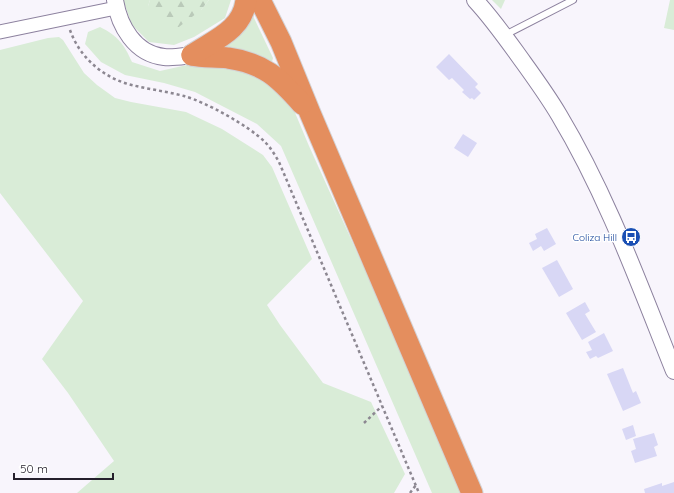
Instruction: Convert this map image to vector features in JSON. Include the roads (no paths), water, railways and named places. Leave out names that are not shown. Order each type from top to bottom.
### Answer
[{"type":"highway","points":[[192,55],[224,35],[235,26],[241,17],[246,5],[246,0]]},
{"type":"highway","points":[[260,0],[282,42],[310,113],[472,493]]},
{"type":"highway","points":[[192,55],[201,57],[229,58],[253,63],[265,69],[289,89],[310,113]]},
{"type":"street","points":[[475,0],[504,35],[537,81],[559,115],[585,163],[612,220],[674,371]]},
{"type":"street","points":[[0,32],[66,18],[116,4],[122,24],[126,31],[132,40],[142,48],[163,57],[192,55]]},
{"type":"lane","points":[[504,35],[573,0]]},
{"type":"place","name":"Coliza Hill","points":[[631,237]]}]
